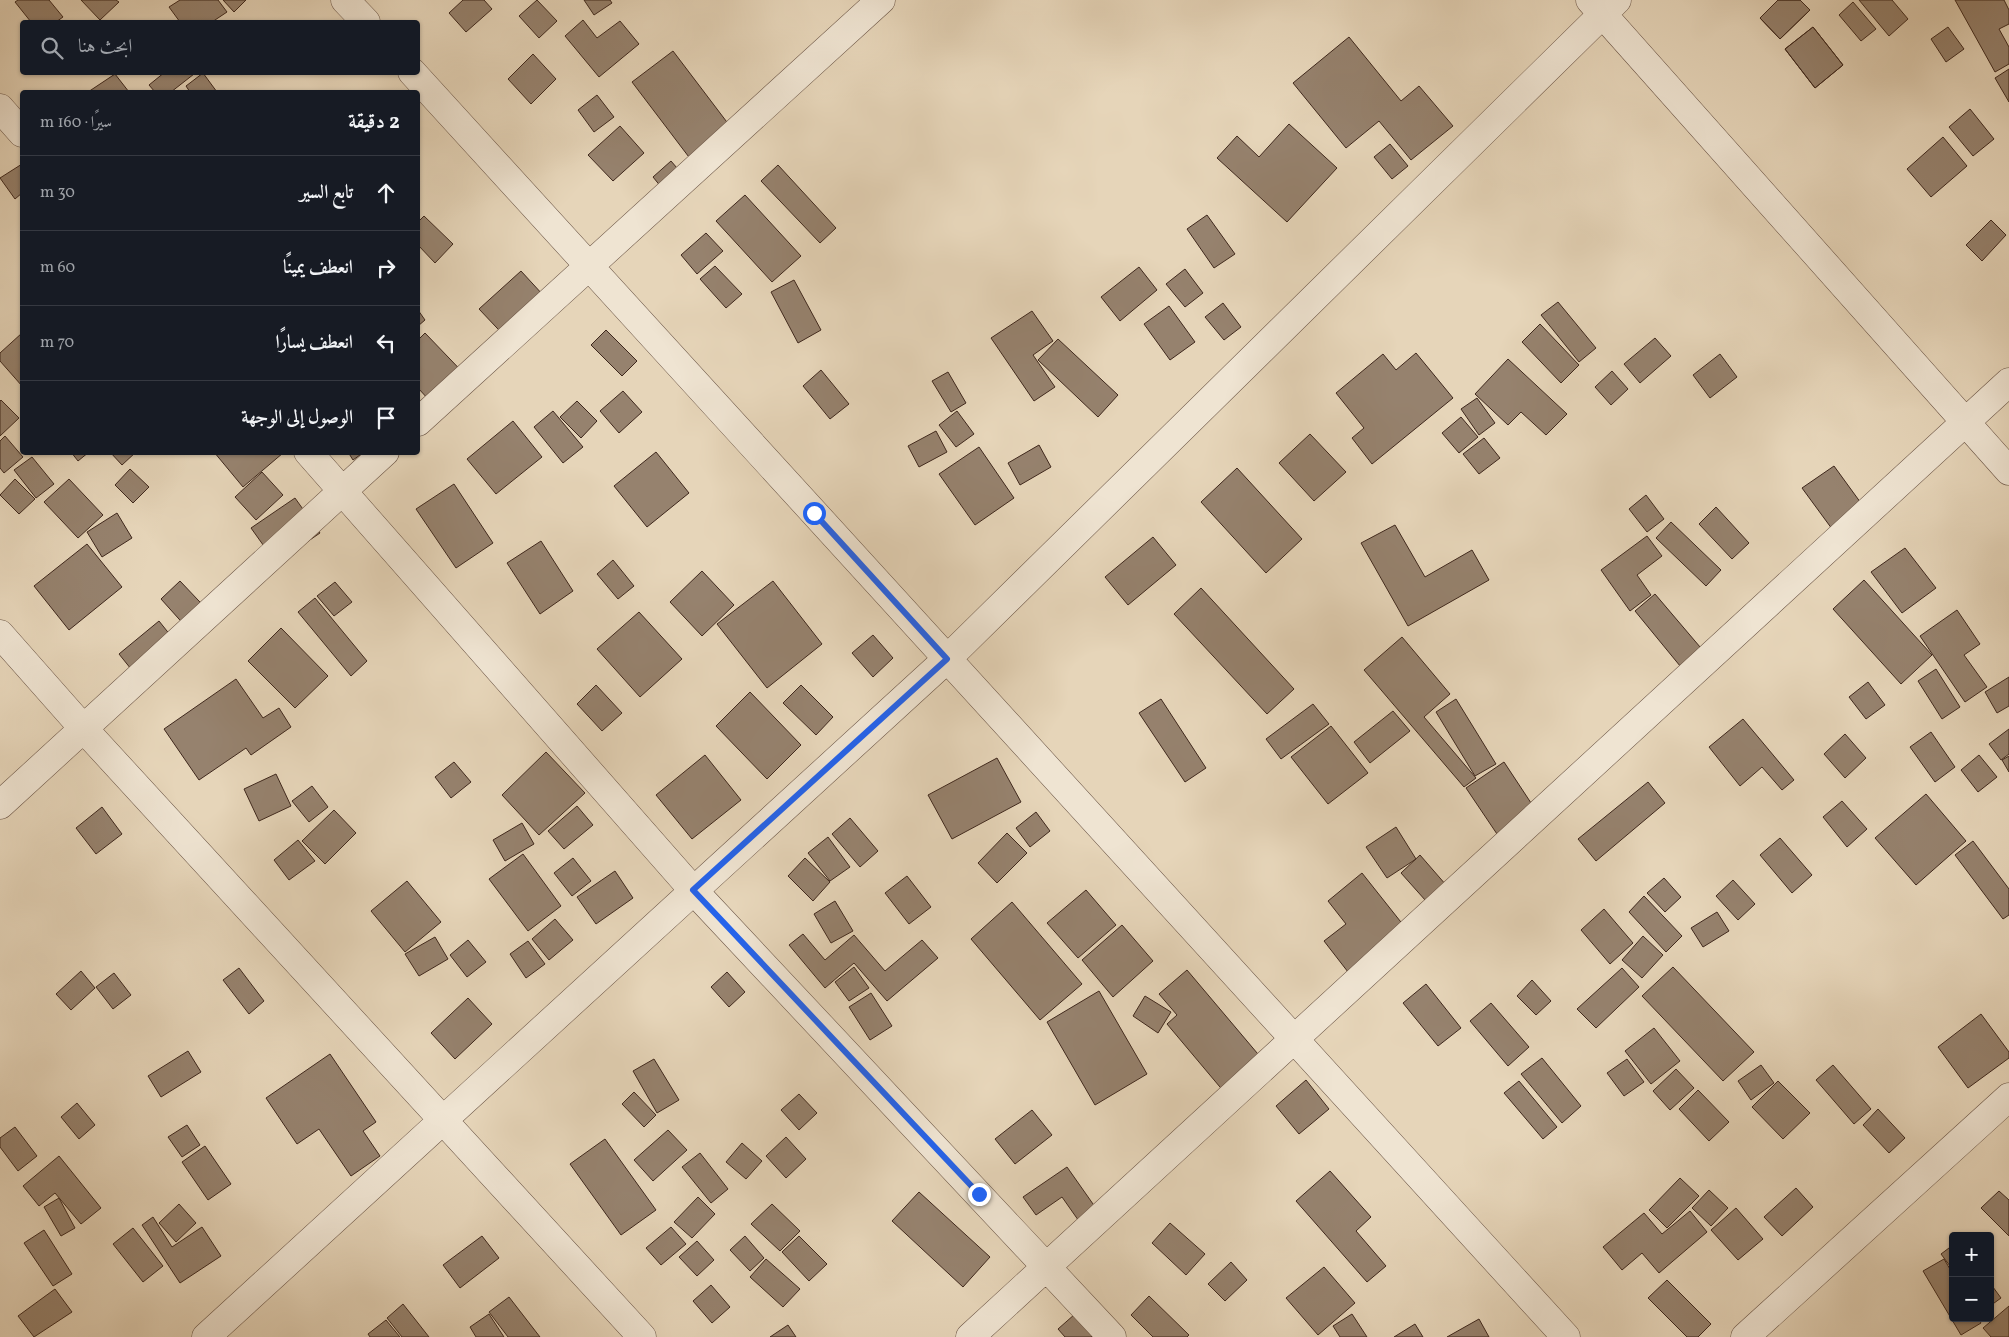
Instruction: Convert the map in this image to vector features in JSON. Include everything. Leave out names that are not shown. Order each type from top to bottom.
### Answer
[{"type":"street","points":[[345,0],[364,20]]},
{"type":"street","points":[[420,420],[881,0]]},
{"type":"street","points":[[206,1337],[947,659],[1603,5],[2009,471]]},
{"type":"street","points":[[415,75],[1566,1337]]},
{"type":"street","points":[[0,108],[20,131]]},
{"type":"street","points":[[970,1337],[2009,382]]},
{"type":"street","points":[[311,455],[693,890],[1112,1337]]},
{"type":"street","points":[[0,805],[382,455]]},
{"type":"street","points":[[0,634],[83,728],[642,1337]]},
{"type":"street","points":[[1746,1337],[2009,1097]]},
{"type":"building","points":[[18,0],[49,0],[63,17],[59,20],[29,20],[15,2]]},
{"type":"building","points":[[81,0],[116,0],[119,2],[100,20]]},
{"type":"building","points":[[180,0],[218,0],[227,12],[215,20],[179,20],[169,7]]},
{"type":"building","points":[[223,0],[246,0],[234,12]]},
{"type":"building","points":[[463,0],[484,0],[492,9],[466,32],[449,13]]},
{"type":"building","points":[[537,0],[557,21],[539,38],[519,16]]},
{"type":"building","points":[[584,0],[610,0],[612,3],[594,15]]},
{"type":"building","points":[[1778,0],[1800,0],[1810,10],[1780,39],[1760,18]]},
{"type":"building","points":[[1778,0],[1800,0],[1810,10],[1780,39],[1760,18]]},
{"type":"building","points":[[1859,0],[1892,0],[1908,19],[1889,36]]},
{"type":"building","points":[[1955,0],[2004,0],[2009,10],[2009,24],[1999,29],[2009,47],[2009,64],[1995,72]]},
{"type":"building","points":[[1853,2],[1876,29],[1861,41],[1839,15]]},
{"type":"building","points":[[583,20],[597,38],[620,21],[639,44],[599,77],[565,36]]},
{"type":"building","points":[[1813,27],[1843,65],[1815,88],[1785,49]]},
{"type":"building","points":[[1813,27],[1843,65],[1815,88],[1785,49]]},
{"type":"building","points":[[1948,27],[1964,49],[1946,62],[1931,39]]},
{"type":"building","points":[[1349,37],[1401,101],[1419,86],[1453,126],[1411,160],[1379,121],[1346,148],[1293,83]]},
{"type":"building","points":[[673,51],[739,138],[698,169],[632,82]]},
{"type":"building","points":[[533,54],[556,79],[531,104],[508,79]]},
{"type":"building","points":[[2009,69],[2009,102],[1995,78]]},
{"type":"building","points":[[116,75],[127,90],[91,90]]},
{"type":"building","points":[[161,75],[193,75],[174,90],[153,90],[149,85]]},
{"type":"building","points":[[200,75],[204,75],[216,90],[189,90],[186,86]]},
{"type":"building","points":[[597,95],[614,117],[594,132],[578,110]]},
{"type":"building","points":[[1970,109],[1994,139],[1973,156],[1949,127]]},
{"type":"building","points":[[1289,124],[1337,168],[1287,222],[1217,158],[1237,136],[1259,157]]},
{"type":"building","points":[[620,126],[644,153],[613,181],[588,155]]},
{"type":"building","points":[[1943,137],[1967,166],[1931,197],[1907,169]]},
{"type":"building","points":[[1390,144],[1408,166],[1392,179],[1374,157]]},
{"type":"building","points":[[671,161],[689,182],[670,198],[653,177]]},
{"type":"building","points":[[20,165],[20,195],[15,199],[0,178]]},
{"type":"building","points":[[778,165],[836,228],[820,243],[761,181]]},
{"type":"building","points":[[745,195],[801,256],[772,282],[716,221]]},
{"type":"building","points":[[1207,215],[1235,254],[1214,268],[1187,229]]},
{"type":"building","points":[[424,216],[453,244],[435,263],[420,247],[420,220]]},
{"type":"building","points":[[1991,220],[2006,235],[1982,261],[1966,245]]},
{"type":"building","points":[[706,233],[723,251],[697,274],[681,255]]},
{"type":"building","points":[[715,266],[742,294],[726,308],[700,279]]},
{"type":"building","points":[[1139,267],[1157,290],[1120,321],[1101,297]]},
{"type":"building","points":[[1185,269],[1203,293],[1185,307],[1166,284]]},
{"type":"building","points":[[521,271],[555,308],[514,346],[479,309]]},
{"type":"building","points":[[794,280],[821,330],[798,343],[771,292]]},
{"type":"building","points":[[1558,302],[1596,348],[1579,362],[1541,315]]},
{"type":"building","points":[[1223,303],[1241,327],[1224,340],[1205,317]]},
{"type":"building","points":[[1169,306],[1195,342],[1170,360],[1144,324]]},
{"type":"building","points":[[1032,311],[1053,341],[1033,355],[1055,387],[1034,401],[991,338]]},
{"type":"building","points":[[420,313],[425,320],[420,324]]},
{"type":"building","points":[[1540,324],[1579,365],[1561,383],[1522,342]]},
{"type":"building","points":[[606,330],[637,361],[622,376],[591,345]]},
{"type":"building","points":[[425,333],[473,383],[441,413],[420,390],[420,338]]},
{"type":"building","points":[[20,335],[20,384],[0,361],[0,353]]},
{"type":"building","points":[[1655,338],[1671,356],[1640,383],[1624,364]]},
{"type":"building","points":[[1058,339],[1118,395],[1098,417],[1038,360]]},
{"type":"building","points":[[1416,353],[1453,398],[1372,464],[1352,438],[1364,428],[1336,393],[1383,354],[1396,370]]},
{"type":"building","points":[[1720,354],[1737,377],[1710,398],[1693,375]]},
{"type":"building","points":[[1508,359],[1567,414],[1546,435],[1521,412],[1508,425],[1475,394]]},
{"type":"building","points":[[821,370],[849,404],[830,419],[803,386]]},
{"type":"building","points":[[1612,371],[1628,389],[1611,405],[1595,387]]},
{"type":"building","points":[[948,372],[966,403],[951,412],[932,381]]},
{"type":"building","points":[[623,391],[642,412],[619,433],[600,411]]},
{"type":"building","points":[[1477,398],[1495,423],[1479,435],[1461,409]]},
{"type":"building","points":[[0,401],[19,418],[0,436]]},
{"type":"building","points":[[577,401],[597,421],[581,438],[560,417]]},
{"type":"building","points":[[553,411],[583,447],[563,463],[534,427]]},
{"type":"building","points":[[957,411],[974,434],[956,447],[939,425]]},
{"type":"building","points":[[1461,417],[1478,437],[1459,453],[1442,433]]},
{"type":"building","points":[[513,421],[542,457],[496,494],[467,459]]},
{"type":"building","points":[[936,431],[947,452],[919,467],[908,446]]},
{"type":"building","points":[[1310,434],[1346,472],[1314,501],[1279,463]]},
{"type":"building","points":[[5,436],[23,457],[4,473],[0,468],[0,441]]},
{"type":"building","points":[[1484,438],[1500,458],[1479,474],[1463,454]]},
{"type":"building","points":[[1039,445],[1051,467],[1020,485],[1008,463]]},
{"type":"building","points":[[979,447],[1014,498],[975,525],[939,474]]},
{"type":"building","points":[[656,452],[689,493],[647,527],[614,486]]},
{"type":"building","points":[[73,455],[85,455],[78,461]]},
{"type":"building","points":[[113,455],[133,455],[122,465]]},
{"type":"building","points":[[216,455],[281,455],[243,487]]},
{"type":"building","points":[[350,455],[360,455],[353,460]]},
{"type":"building","points":[[32,457],[54,484],[36,498],[14,470]]},
{"type":"building","points":[[1834,466],[1866,510],[1835,533],[1802,488]]},
{"type":"building","points":[[1237,468],[1302,539],[1266,573],[1201,502]]},
{"type":"building","points":[[130,469],[149,487],[133,503],[115,485]]},
{"type":"building","points":[[262,472],[283,495],[256,520],[235,497]]},
{"type":"building","points":[[15,479],[35,499],[19,514],[0,495]]},
{"type":"building","points":[[69,479],[103,515],[78,538],[44,502]]},
{"type":"building","points":[[454,484],[493,543],[456,568],[416,509]]},
{"type":"building","points":[[1646,495],[1664,519],[1647,532],[1629,509]]},
{"type":"building","points":[[295,498],[320,533],[276,563],[251,528]]},
{"type":"building","points":[[1716,507],[1749,543],[1732,559],[1699,524]]},
{"type":"building","points":[[117,513],[132,538],[102,557],[87,532]]},
{"type":"building","points":[[1671,522],[1721,570],[1706,586],[1656,538]]},
{"type":"building","points":[[1395,525],[1425,577],[1472,550],[1489,580],[1408,626],[1361,543]]},
{"type":"building","points":[[1647,536],[1662,556],[1637,575],[1651,595],[1630,611],[1601,570]]},
{"type":"building","points":[[1153,537],[1176,565],[1128,605],[1105,577]]},
{"type":"building","points":[[541,541],[573,591],[540,614],[507,563]]},
{"type":"building","points":[[87,544],[122,587],[69,630],[34,586]]},
{"type":"building","points":[[1905,548],[1936,588],[1902,613],[1871,572]]},
{"type":"building","points":[[613,560],[634,586],[618,599],[597,574]]},
{"type":"building","points":[[702,571],[734,605],[702,636],[670,602]]},
{"type":"building","points":[[1864,580],[1932,655],[1901,684],[1833,609]]},
{"type":"building","points":[[180,581],[216,619],[196,638],[161,599]]},
{"type":"building","points":[[773,581],[822,644],[767,688],[717,624]]},
{"type":"building","points":[[335,582],[352,602],[334,616],[317,596]]},
{"type":"building","points":[[1201,588],[1294,689],[1267,714],[1174,614]]},
{"type":"building","points":[[1655,594],[1706,654],[1685,672],[1635,611]]},
{"type":"building","points":[[315,598],[367,661],[351,676],[298,612]]},
{"type":"building","points":[[1957,610],[1980,644],[1964,655],[1987,687],[1965,702],[1920,636]]},
{"type":"building","points":[[639,612],[682,659],[640,697],[597,649]]},
{"type":"building","points":[[159,621],[183,651],[143,684],[119,654]]},
{"type":"building","points":[[281,628],[328,676],[295,708],[248,661]]},
{"type":"building","points":[[873,635],[893,658],[873,677],[852,653]]},
{"type":"building","points":[[1402,637],[1450,694],[1424,717],[1476,778],[1464,787],[1364,670]]},
{"type":"building","points":[[1936,669],[1960,707],[1942,719],[1918,681]]},
{"type":"building","points":[[2009,677],[2009,706],[1997,713],[1985,692]]},
{"type":"building","points":[[236,679],[263,718],[279,708],[291,727],[251,755],[246,748],[199,780],[164,729]]},
{"type":"building","points":[[1868,682],[1885,705],[1866,719],[1849,697]]},
{"type":"building","points":[[596,685],[622,713],[602,731],[577,704]]},
{"type":"building","points":[[801,685],[833,717],[816,735],[783,703]]},
{"type":"building","points":[[750,692],[801,745],[767,779],[716,726]]},
{"type":"building","points":[[1161,699],[1206,768],[1185,782],[1139,713]]},
{"type":"building","points":[[1456,699],[1496,764],[1475,776],[1436,712]]},
{"type":"building","points":[[1313,704],[1329,724],[1281,759],[1266,739]]},
{"type":"building","points":[[1393,711],[1410,731],[1370,763],[1354,742]]},
{"type":"building","points":[[1743,719],[1794,780],[1782,790],[1762,767],[1740,786],[1709,747]]},
{"type":"building","points":[[1331,726],[1368,773],[1328,804],[1291,757]]},
{"type":"building","points":[[2009,729],[2009,754],[2001,760],[1989,744]]},
{"type":"building","points":[[1931,732],[1955,767],[1935,782],[1910,747]]},
{"type":"building","points":[[1845,734],[1866,758],[1845,778],[1824,754]]},
{"type":"building","points":[[546,752],[585,793],[539,835],[502,795]]},
{"type":"building","points":[[705,755],[741,800],[692,839],[656,795]]},
{"type":"building","points":[[1979,755],[1997,777],[1978,792],[1961,770]]},
{"type":"building","points":[[2009,756],[2009,772],[2002,760]]},
{"type":"building","points":[[997,758],[1021,802],[952,839],[928,795]]},
{"type":"building","points":[[454,762],[471,782],[451,798],[435,777]]},
{"type":"building","points":[[1504,762],[1535,809],[1497,834],[1466,788]]},
{"type":"building","points":[[276,774],[291,806],[259,821],[244,789]]},
{"type":"building","points":[[1648,782],[1665,803],[1596,861],[1578,839]]},
{"type":"building","points":[[312,786],[328,807],[309,822],[292,801]]},
{"type":"building","points":[[1926,794],[1966,841],[1916,885],[1875,838]]},
{"type":"building","points":[[1842,801],[1867,829],[1847,847],[1823,817]]},
{"type":"building","points":[[577,806],[593,825],[564,849],[548,831]]},
{"type":"building","points":[[102,807],[122,834],[96,854],[76,828]]},
{"type":"building","points":[[334,810],[356,833],[325,864],[302,841]]},
{"type":"building","points":[[1036,812],[1050,831],[1030,847],[1016,828]]},
{"type":"building","points":[[850,818],[878,851],[860,867],[832,834]]},
{"type":"building","points":[[522,823],[534,844],[505,861],[493,840]]},
{"type":"building","points":[[1396,827],[1416,859],[1387,878],[1366,847]]},
{"type":"building","points":[[1007,833],[1027,853],[997,883],[978,863]]},
{"type":"building","points":[[828,837],[850,867],[830,881],[808,853]]},
{"type":"building","points":[[1780,838],[1812,875],[1792,893],[1760,855]]},
{"type":"building","points":[[298,840],[315,861],[289,880],[274,860]]},
{"type":"building","points":[[1973,841],[2009,889],[2009,915],[2003,919],[1955,855]]},
{"type":"building","points":[[523,854],[561,906],[528,931],[489,879]]},
{"type":"building","points":[[1420,855],[1453,893],[1434,910],[1401,873]]},
{"type":"building","points":[[573,858],[591,881],[572,896],[554,873]]},
{"type":"building","points":[[805,858],[830,882],[813,901],[788,876]]},
{"type":"building","points":[[615,871],[633,898],[596,924],[577,897]]},
{"type":"building","points":[[1362,873],[1412,936],[1355,981],[1324,941],[1346,924],[1328,901]]},
{"type":"building","points":[[907,876],[931,907],[909,924],[885,893]]},
{"type":"building","points":[[1664,878],[1681,897],[1665,912],[1647,893]]},
{"type":"building","points":[[1733,880],[1755,904],[1738,920],[1716,896]]},
{"type":"building","points":[[407,881],[441,922],[405,952],[371,911]]},
{"type":"building","points":[[1086,890],[1116,925],[1078,958],[1047,923]]},
{"type":"building","points":[[1644,896],[1682,936],[1666,952],[1629,912]]},
{"type":"building","points":[[835,901],[853,931],[831,943],[814,914]]},
{"type":"building","points":[[1012,902],[1082,984],[1040,1020],[971,939]]},
{"type":"building","points":[[1604,909],[1633,943],[1610,964],[1581,930]]},
{"type":"building","points":[[1717,912],[1729,931],[1703,947],[1691,928]]},
{"type":"building","points":[[555,919],[573,940],[549,960],[532,939]]},
{"type":"building","points":[[1122,925],[1153,961],[1113,997],[1082,960]]},
{"type":"building","points":[[803,934],[825,960],[854,935],[885,971],[922,940],[938,958],[887,1001],[854,963],[825,988],[789,945]]},
{"type":"building","points":[[1643,936],[1663,955],[1642,978],[1622,960]]},
{"type":"building","points":[[435,937],[448,959],[419,976],[405,954]]},
{"type":"building","points":[[468,940],[486,962],[467,977],[450,955]]},
{"type":"building","points":[[528,941],[545,964],[526,978],[510,954]]},
{"type":"building","points":[[854,967],[869,988],[849,1001],[835,982]]},
{"type":"building","points":[[1673,967],[1754,1052],[1723,1081],[1642,996]]},
{"type":"building","points":[[239,968],[264,1001],[249,1014],[223,980]]},
{"type":"building","points":[[1622,968],[1639,987],[1596,1028],[1577,1009]]},
{"type":"building","points":[[1187,970],[1263,1060],[1225,1093],[1167,1024],[1177,1015],[1159,994]]},
{"type":"building","points":[[81,971],[95,988],[71,1010],[56,994]]},
{"type":"building","points":[[727,972],[745,992],[729,1007],[711,987]]},
{"type":"building","points":[[114,973],[131,995],[113,1009],[96,987]]},
{"type":"building","points":[[1532,980],[1551,1001],[1536,1015],[1517,996]]},
{"type":"building","points":[[1426,984],[1461,1028],[1438,1046],[1403,1003]]},
{"type":"building","points":[[1099,991],[1147,1074],[1095,1105],[1047,1022]]},
{"type":"building","points":[[871,993],[892,1026],[870,1040],[849,1007]]},
{"type":"building","points":[[1145,996],[1171,1012],[1158,1033],[1133,1016]]},
{"type":"building","points":[[468,998],[492,1024],[455,1059],[431,1033]]},
{"type":"building","points":[[1491,1003],[1529,1047],[1508,1066],[1470,1021]]},
{"type":"building","points":[[1981,1014],[2009,1052],[2009,1058],[1968,1088],[1938,1047]]},
{"type":"building","points":[[1654,1028],[1680,1061],[1651,1084],[1625,1051]]},
{"type":"building","points":[[188,1051],[201,1072],[161,1097],[148,1076]]},
{"type":"building","points":[[330,1054],[376,1122],[363,1131],[380,1156],[351,1176],[319,1129],[297,1144],[266,1098]]},
{"type":"building","points":[[1542,1058],[1581,1106],[1562,1123],[1521,1074]]},
{"type":"building","points":[[654,1059],[679,1100],[657,1113],[633,1071]]},
{"type":"building","points":[[1627,1059],[1644,1082],[1624,1096],[1607,1073]]},
{"type":"building","points":[[1761,1065],[1774,1083],[1751,1100],[1738,1081]]},
{"type":"building","points":[[1833,1065],[1871,1109],[1854,1124],[1816,1080]]},
{"type":"building","points":[[1676,1069],[1694,1088],[1670,1110],[1653,1091]]},
{"type":"building","points":[[1306,1080],[1329,1109],[1299,1134],[1276,1106]]},
{"type":"building","points":[[1519,1081],[1557,1127],[1543,1139],[1504,1093]]},
{"type":"building","points":[[1778,1081],[1810,1113],[1783,1139],[1752,1107]]},
{"type":"building","points":[[1698,1090],[1729,1122],[1709,1141],[1679,1109]]},
{"type":"building","points":[[634,1092],[656,1115],[644,1127],[622,1104]]},
{"type":"building","points":[[799,1094],[817,1113],[799,1130],[781,1110]]},
{"type":"building","points":[[77,1103],[95,1125],[79,1139],[61,1117]]},
{"type":"building","points":[[1878,1109],[1905,1138],[1889,1153],[1863,1125]]},
{"type":"building","points":[[1032,1110],[1052,1135],[1015,1164],[995,1139]]},
{"type":"building","points":[[187,1125],[200,1145],[182,1157],[168,1137]]},
{"type":"building","points":[[15,1127],[37,1156],[18,1171],[0,1147],[0,1138]]},
{"type":"building","points":[[668,1130],[687,1150],[653,1181],[634,1160]]},
{"type":"building","points":[[786,1137],[806,1159],[786,1178],[766,1156]]},
{"type":"building","points":[[605,1139],[656,1210],[621,1235],[570,1164]]},
{"type":"building","points":[[742,1143],[762,1161],[746,1179],[726,1162]]},
{"type":"building","points":[[205,1146],[231,1184],[208,1200],[182,1162]]},
{"type":"building","points":[[700,1153],[728,1189],[711,1203],[682,1167]]},
{"type":"building","points":[[59,1156],[101,1208],[81,1224],[55,1193],[39,1206],[23,1186]]},
{"type":"building","points":[[1067,1167],[1105,1221],[1088,1234],[1062,1197],[1036,1215],[1023,1197]]},
{"type":"building","points":[[1330,1171],[1371,1217],[1356,1231],[1386,1266],[1367,1282],[1296,1201]]},
{"type":"building","points":[[1680,1178],[1699,1196],[1667,1228],[1649,1210]]},
{"type":"building","points":[[1796,1188],[1813,1207],[1782,1236],[1764,1217]]},
{"type":"building","points":[[1709,1190],[1728,1208],[1711,1226],[1692,1208]]},
{"type":"building","points":[[1999,1191],[2009,1200],[2009,1236],[1981,1208]]},
{"type":"building","points":[[919,1192],[990,1257],[963,1287],[892,1221]]},
{"type":"building","points":[[698,1197],[715,1214],[692,1238],[674,1222]]},
{"type":"building","points":[[59,1198],[75,1228],[61,1236],[44,1207]]},
{"type":"building","points":[[179,1204],[196,1223],[176,1242],[159,1223]]},
{"type":"building","points":[[772,1204],[800,1231],[780,1251],[751,1224]]},
{"type":"building","points":[[1736,1208],[1763,1239],[1738,1260],[1711,1230]]},
{"type":"building","points":[[1690,1211],[1707,1232],[1659,1273],[1642,1253],[1622,1270],[1603,1247],[1644,1213],[1662,1234]]},
{"type":"building","points":[[153,1217],[172,1247],[202,1227],[221,1256],[180,1283],[142,1225]]},
{"type":"building","points":[[1170,1223],[1205,1254],[1186,1275],[1152,1243]]},
{"type":"building","points":[[671,1227],[686,1244],[661,1265],[646,1248]]},
{"type":"building","points":[[133,1228],[163,1266],[143,1282],[113,1244]]},
{"type":"building","points":[[44,1230],[72,1274],[53,1286],[24,1243]]},
{"type":"building","points":[[482,1236],[499,1258],[460,1288],[443,1265]]},
{"type":"building","points":[[745,1236],[764,1258],[750,1271],[730,1250]]},
{"type":"building","points":[[799,1236],[827,1264],[809,1281],[782,1252]]},
{"type":"building","points":[[697,1241],[714,1260],[697,1276],[679,1257]]},
{"type":"building","points":[[1949,1248],[1949,1265],[1941,1254]]},
{"type":"building","points":[[766,1259],[800,1289],[783,1307],[750,1277]]},
{"type":"building","points":[[1944,1259],[1949,1267],[1949,1315],[1923,1271]]},
{"type":"building","points":[[1231,1262],[1247,1280],[1225,1301],[1208,1284]]},
{"type":"building","points":[[1324,1267],[1355,1303],[1318,1335],[1286,1298]]},
{"type":"building","points":[[1667,1280],[1711,1324],[1698,1337],[1687,1337],[1648,1298]]},
{"type":"building","points":[[711,1285],[730,1307],[712,1323],[693,1301]]},
{"type":"building","points":[[1994,1288],[2001,1298],[1994,1303]]},
{"type":"building","points":[[55,1289],[72,1312],[34,1337],[18,1316]]},
{"type":"building","points":[[1149,1296],[1189,1335],[1187,1337],[1153,1337],[1131,1315]]},
{"type":"building","points":[[509,1297],[540,1337],[508,1337],[489,1312]]},
{"type":"building","points":[[403,1304],[429,1337],[402,1337],[387,1318]]},
{"type":"building","points":[[2009,1306],[2009,1337],[1991,1337],[1983,1328],[1990,1322],[1994,1322],[1994,1319]]},
{"type":"building","points":[[489,1314],[504,1337],[476,1337],[470,1327]]},
{"type":"building","points":[[1075,1314],[1093,1335],[1091,1337],[1065,1337],[1058,1329]]},
{"type":"building","points":[[1352,1314],[1367,1337],[1340,1337],[1333,1326]]},
{"type":"building","points":[[1479,1319],[1489,1337],[1447,1337]]},
{"type":"building","points":[[386,1320],[400,1337],[370,1337],[368,1334]]},
{"type":"building","points":[[1953,1322],[1980,1322],[1981,1323],[1961,1335]]},
{"type":"building","points":[[1415,1324],[1423,1337],[1394,1337]]},
{"type":"building","points":[[788,1325],[796,1337],[770,1337]]},
{"type":"route","points":[[814,513],[947,659],[693,890],[979,1194]]}]
